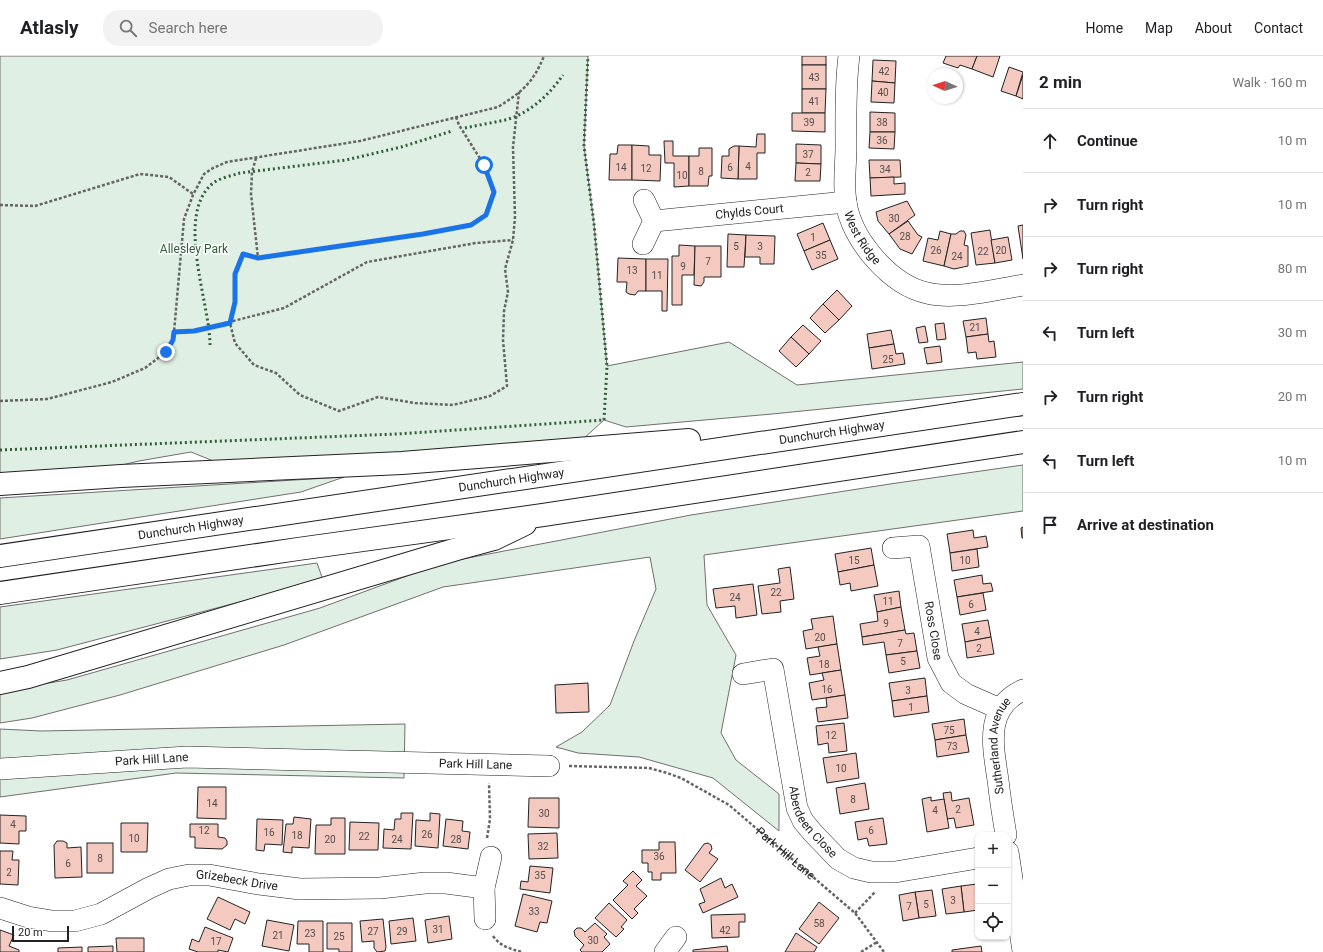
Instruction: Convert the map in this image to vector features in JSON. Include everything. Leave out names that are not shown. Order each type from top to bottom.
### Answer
[{"type":"highway","name":"Dunchurch Highway","points":[[0,556],[1023,404]]},
{"type":"highway","points":[[0,484],[129,476],[402,463],[727,436],[762,442]]},
{"type":"highway","points":[[0,593],[543,515],[1023,442]]},
{"type":"highway","points":[[0,683],[28,677],[494,539],[543,515]]},
{"type":"street","name":"West Ridge","points":[[849,56],[846,202],[855,228],[864,246],[890,274],[914,290],[927,294],[951,296],[1023,285]]},
{"type":"street","points":[[643,244],[654,221],[644,200]]},
{"type":"street","name":"Chylds Court","points":[[654,221],[846,202]]},
{"type":"street","name":"Ross Close","points":[[893,548],[919,546],[938,658],[951,683],[966,694],[1000,708]]},
{"type":"street","name":"Aberdeen Close","points":[[743,674],[774,669],[797,808],[803,821],[838,859],[854,868],[871,872],[896,872],[975,859]]},
{"type":"street","name":"Sutherland Avenue","points":[[1006,832],[992,743],[995,723],[1000,708],[1016,693],[1023,690]]},
{"type":"street","name":"Park Hill Lane","points":[[0,769],[187,757],[486,763],[548,766]]},
{"type":"street","points":[[485,919],[484,888],[490,857]]},
{"type":"street","points":[[1010,868],[1023,952]]},
{"type":"street","name":"Grizebeck Drive","points":[[0,908],[28,917],[52,921],[75,921],[101,914],[169,879],[189,875],[209,875],[259,884],[300,889],[380,888],[425,883],[446,883],[484,888]]},
{"type":"path","points":[[0,401],[47,399],[112,382],[145,368],[166,352],[173,340],[184,220],[193,194],[204,174],[213,168],[227,162],[360,141],[498,107],[527,86],[537,72],[544,56]]},
{"type":"path","points":[[456,117],[459,125],[484,165],[494,192],[486,215],[471,225],[423,234],[258,258],[243,254],[235,274],[235,302],[230,323],[236,343],[254,365],[276,373],[300,395],[339,411],[378,397],[415,403],[453,405],[490,396],[507,386],[503,340],[504,311],[508,292],[505,269],[513,240],[515,217],[513,147],[519,92]]},
{"type":"path","points":[[256,158],[252,172],[251,194],[258,258]]},
{"type":"path","points":[[0,205],[35,206],[140,174],[169,177],[193,194]]},
{"type":"path","points":[[174,332],[194,331],[284,308],[367,262],[476,243],[513,240]]},
{"type":"path","points":[[486,763],[490,780],[490,819],[484,853],[490,857]]},
{"type":"path","name":"Park Hill Lane","points":[[548,766],[648,768],[681,778],[729,805],[777,845],[855,913],[884,952]]},
{"type":"path","points":[[485,919],[496,942],[522,952]]},
{"type":"path","points":[[861,952],[877,942]]},
{"type":"green space","name":"Allesley Park","points":[[0,56],[588,56],[584,146],[594,224],[607,366],[729,342],[797,385],[1023,362],[1023,389],[626,427],[604,420],[582,440],[226,466],[191,452],[139,461],[96,471],[0,475]]},
{"type":"green space","points":[[1023,465],[1023,511],[704,555],[707,605],[736,655],[721,733],[736,760],[779,794],[779,831],[713,778],[639,757],[578,753],[556,747],[582,732],[610,705],[634,641],[656,589],[650,557],[443,587],[284,645],[120,695],[32,718],[0,723],[0,691],[67,680],[320,608],[442,563],[691,515]]},
{"type":"green space","points":[[344,477],[301,492],[0,539],[0,498]]},
{"type":"green space","points":[[317,563],[323,580],[57,650],[0,659],[0,607]]},
{"type":"green space","points":[[405,724],[404,778],[176,773],[0,797],[0,729],[41,731]]},
{"type":"building","points":[[802,56],[826,56],[826,65],[802,65]]},
{"type":"building","points":[[946,56],[977,56],[972,69],[960,65],[958,68],[943,63]]},
{"type":"building","points":[[977,56],[1000,56],[993,77],[972,69]]},
{"type":"building","points":[[873,60],[896,61],[895,83],[872,81]]},
{"type":"building","points":[[802,65],[826,65],[826,89],[802,89]]},
{"type":"building","points":[[1009,67],[1023,72],[1016,96],[1001,91]]},
{"type":"building","points":[[1023,75],[1023,99],[1016,96]]},
{"type":"building","points":[[872,81],[895,83],[894,103],[871,102]]},
{"type":"building","points":[[802,89],[826,89],[825,113],[802,113]]},
{"type":"building","points":[[870,112],[895,113],[895,132],[870,132]]},
{"type":"building","points":[[792,113],[825,113],[825,132],[792,131]]},
{"type":"building","points":[[870,132],[895,132],[894,149],[869,148]]},
{"type":"building","points":[[757,134],[765,134],[765,153],[757,153],[757,179],[738,179],[739,146],[756,147]]},
{"type":"building","points":[[664,141],[673,141],[673,156],[689,156],[689,186],[674,187],[674,163],[665,163]]},
{"type":"building","points":[[796,144],[821,145],[821,164],[796,163]]},
{"type":"building","points":[[618,145],[632,145],[632,180],[609,180],[610,154],[617,154]]},
{"type":"building","points":[[632,145],[649,146],[649,155],[661,155],[660,181],[632,180]]},
{"type":"building","points":[[734,146],[739,146],[738,179],[721,178],[722,156],[729,156],[729,149]]},
{"type":"building","points":[[699,148],[712,148],[712,176],[709,176],[708,186],[689,186],[689,156],[699,156]]},
{"type":"building","points":[[869,160],[900,160],[901,177],[870,178]]},
{"type":"building","points":[[796,163],[821,164],[820,181],[795,181]]},
{"type":"building","points":[[894,177],[894,184],[905,183],[905,194],[871,196],[870,178]]},
{"type":"building","points":[[907,201],[915,215],[889,234],[878,221],[876,212]]},
{"type":"building","points":[[908,221],[918,235],[922,237],[912,254],[900,249],[889,234]]},
{"type":"building","points":[[823,223],[830,240],[804,251],[797,234]]},
{"type":"building","points":[[1023,225],[1023,259],[1018,226]]},
{"type":"building","points":[[990,230],[995,263],[976,265],[971,233]]},
{"type":"building","points":[[940,231],[951,234],[944,266],[923,261],[928,238],[938,240]]},
{"type":"building","points":[[960,231],[964,231],[966,235],[964,245],[968,246],[968,266],[954,269],[944,266],[951,234],[956,234]]},
{"type":"building","points":[[728,234],[746,235],[744,267],[727,267]]},
{"type":"building","points":[[746,235],[775,236],[774,264],[760,264],[760,257],[745,257]]},
{"type":"building","points":[[1008,237],[1012,260],[995,263],[991,240]]},
{"type":"building","points":[[830,240],[838,259],[812,270],[804,251]]},
{"type":"building","points":[[679,245],[695,246],[694,275],[682,275],[682,305],[672,305],[672,256],[679,256]]},
{"type":"building","points":[[695,246],[721,246],[721,277],[704,277],[704,282],[701,286],[694,285]]},
{"type":"building","points":[[618,258],[646,259],[646,291],[638,291],[635,295],[629,294],[626,292],[627,282],[617,282]]},
{"type":"building","points":[[646,259],[668,259],[667,311],[662,311],[662,291],[646,291]]},
{"type":"building","points":[[837,290],[852,306],[839,320],[823,304]]},
{"type":"building","points":[[823,304],[839,320],[825,333],[810,318]]},
{"type":"building","points":[[986,318],[988,334],[966,337],[963,321]]},
{"type":"building","points":[[944,323],[946,339],[937,340],[935,324]]},
{"type":"building","points":[[803,325],[821,341],[809,354],[791,337]]},
{"type":"building","points":[[925,326],[928,342],[919,343],[916,328]]},
{"type":"building","points":[[891,330],[894,344],[869,348],[867,334]]},
{"type":"building","points":[[988,334],[989,342],[994,341],[996,357],[977,359],[976,352],[968,353],[966,337]]},
{"type":"building","points":[[791,337],[809,354],[796,367],[779,351]]},
{"type":"building","points":[[894,344],[896,354],[903,353],[905,364],[872,369],[869,348]]},
{"type":"building","points":[[940,346],[942,362],[927,364],[924,348]]},
{"type":"building","points":[[1023,527],[1023,538],[1022,538],[1021,528]]},
{"type":"building","points":[[973,530],[974,538],[986,536],[988,547],[950,553],[947,534]]},
{"type":"building","points":[[871,548],[874,565],[838,572],[835,554]]},
{"type":"building","points":[[977,549],[979,567],[952,571],[950,553]]},
{"type":"building","points":[[874,565],[878,586],[851,591],[850,583],[840,585],[838,572]]},
{"type":"building","points":[[790,567],[794,599],[780,601],[781,612],[762,614],[758,586],[780,583],[778,569]]},
{"type":"building","points":[[982,575],[983,584],[991,583],[993,591],[957,597],[954,580]]},
{"type":"building","points":[[753,584],[757,615],[736,618],[735,606],[716,608],[713,589]]},
{"type":"building","points":[[899,591],[901,607],[877,612],[874,595]]},
{"type":"building","points":[[983,593],[986,610],[960,615],[957,597]]},
{"type":"building","points":[[901,607],[905,630],[862,637],[860,624],[878,621],[877,612]]},
{"type":"building","points":[[833,616],[837,644],[806,649],[803,631],[813,629],[811,619]]},
{"type":"building","points":[[988,620],[991,637],[965,642],[962,624]]},
{"type":"building","points":[[905,630],[906,634],[914,633],[917,651],[886,655],[884,642],[863,645],[862,637]]},
{"type":"building","points":[[991,637],[994,654],[967,658],[965,642]]},
{"type":"building","points":[[837,644],[841,670],[810,675],[807,658],[820,656],[818,647]]},
{"type":"building","points":[[917,651],[920,668],[889,673],[886,655]]},
{"type":"building","points":[[841,670],[845,695],[812,700],[809,683],[824,680],[822,673]]},
{"type":"building","points":[[925,678],[927,696],[892,701],[889,683]]},
{"type":"building","points":[[588,683],[589,712],[556,713],[555,685]]},
{"type":"building","points":[[845,695],[848,718],[818,722],[816,708],[827,707],[826,698]]},
{"type":"building","points":[[927,696],[929,712],[894,717],[892,701]]},
{"type":"building","points":[[964,719],[966,735],[935,740],[932,724]]},
{"type":"building","points":[[844,723],[847,751],[829,753],[828,743],[818,745],[816,726]]},
{"type":"building","points":[[966,735],[969,752],[937,757],[935,740]]},
{"type":"building","points":[[856,753],[859,778],[827,783],[823,758]]},
{"type":"building","points":[[865,783],[869,809],[840,814],[836,788]]},
{"type":"building","points":[[198,787],[226,787],[226,819],[197,818]]},
{"type":"building","points":[[951,792],[952,801],[969,798],[974,825],[956,828],[954,818],[947,819],[943,793]]},
{"type":"building","points":[[931,797],[931,801],[944,799],[949,828],[927,832],[922,799]]},
{"type":"building","points":[[529,798],[559,798],[559,828],[528,827]]},
{"type":"building","points":[[401,813],[413,813],[411,849],[383,848],[384,829],[394,830],[395,819],[401,819]]},
{"type":"building","points":[[430,813],[440,814],[438,848],[415,846],[416,820],[430,821]]},
{"type":"building","points":[[0,815],[26,816],[26,831],[19,831],[19,844],[0,843]]},
{"type":"building","points":[[294,817],[311,819],[309,848],[292,847],[292,853],[283,852],[286,824],[293,824]]},
{"type":"building","points":[[331,818],[345,818],[345,854],[315,854],[316,825],[331,825]]},
{"type":"building","points":[[883,818],[887,844],[869,846],[867,838],[858,840],[855,822]]},
{"type":"building","points":[[257,819],[283,820],[282,845],[265,844],[264,851],[256,850]]},
{"type":"building","points":[[446,819],[463,821],[462,831],[470,832],[468,849],[443,846]]},
{"type":"building","points":[[350,822],[379,823],[378,850],[349,850]]},
{"type":"building","points":[[121,823],[148,823],[147,852],[121,852]]},
{"type":"building","points":[[190,824],[218,824],[218,837],[225,838],[227,845],[222,849],[195,848],[195,837],[190,837]]},
{"type":"building","points":[[557,833],[558,858],[529,859],[528,834]]},
{"type":"building","points":[[57,841],[67,843],[67,848],[81,847],[82,877],[55,878],[54,845]]},
{"type":"building","points":[[659,842],[675,842],[676,873],[661,873],[661,880],[652,880],[652,872],[648,872],[648,863],[642,863],[642,850],[659,850]]},
{"type":"building","points":[[87,843],[113,843],[113,873],[87,873]]},
{"type":"building","points":[[708,843],[711,845],[712,849],[709,853],[718,859],[700,882],[685,870],[704,844]]},
{"type":"building","points":[[0,851],[13,851],[12,860],[19,860],[18,885],[0,884]]},
{"type":"building","points":[[530,866],[553,868],[550,893],[520,889],[521,881],[528,882]]},
{"type":"building","points":[[633,871],[642,880],[636,886],[647,896],[634,909],[638,913],[632,919],[613,900],[628,885],[623,881]]},
{"type":"building","points":[[721,878],[725,888],[732,884],[738,897],[703,913],[699,904],[705,902],[700,889]]},
{"type":"building","points":[[975,884],[975,910],[964,912],[961,886]]},
{"type":"building","points":[[961,886],[964,912],[946,914],[942,889]]},
{"type":"building","points":[[932,890],[936,916],[919,918],[915,892]]},
{"type":"building","points":[[915,892],[919,918],[903,921],[899,895]]},
{"type":"building","points":[[523,894],[552,901],[547,923],[540,922],[537,932],[515,926]]},
{"type":"building","points":[[218,897],[250,912],[245,924],[235,919],[230,930],[207,919]]},
{"type":"building","points":[[819,902],[839,918],[819,944],[799,929]]},
{"type":"building","points":[[609,903],[627,920],[621,927],[624,929],[616,937],[595,918]]},
{"type":"building","points":[[745,914],[745,922],[739,922],[739,937],[712,938],[711,915]]},
{"type":"building","points":[[449,916],[452,939],[428,943],[425,920]]},
{"type":"building","points":[[413,918],[416,941],[391,944],[389,921]]},
{"type":"building","points":[[383,919],[386,947],[385,951],[377,952],[374,948],[374,941],[362,942],[360,921]]},
{"type":"building","points":[[267,920],[294,925],[289,951],[262,946]]},
{"type":"building","points":[[298,921],[323,921],[323,952],[309,952],[309,944],[297,944]]},
{"type":"building","points":[[327,923],[352,923],[352,952],[339,952],[339,949],[327,949]]},
{"type":"building","points":[[595,923],[607,934],[604,937],[610,944],[602,952],[582,952],[580,950],[584,945],[575,936],[574,931],[577,928],[581,928],[585,932]]},
{"type":"building","points":[[205,927],[233,938],[228,952],[218,950],[218,952],[198,952],[189,949],[192,939],[199,942]]},
{"type":"building","points":[[0,930],[14,935],[9,946],[19,950],[19,952],[0,952]]},
{"type":"building","points":[[796,933],[817,947],[814,952],[785,952]]},
{"type":"building","points":[[116,938],[144,938],[144,952],[117,952]]},
{"type":"building","points":[[113,946],[113,952],[88,952],[88,947]]},
{"type":"building","points":[[727,946],[728,952],[693,952],[693,950]]},
{"type":"building","points":[[981,946],[982,952],[952,952],[952,950]]},
{"type":"building","points":[[82,947],[82,952],[58,952],[58,948]]},
{"type":"hedge","points":[[0,450],[397,434],[604,420],[607,366],[594,224],[584,146],[588,56]]},
{"type":"hedge","points":[[465,128],[505,120],[522,113],[538,103],[563,75]]},
{"type":"hedge","points":[[210,345],[209,327],[197,261],[195,238],[196,217],[201,198],[212,184],[240,173],[346,160],[401,147],[452,131]]},
{"type":"route","points":[[166,352],[173,340],[174,332],[194,331],[230,323],[235,302],[235,274],[243,254],[258,258],[423,234],[471,225],[486,215],[494,192],[484,165]]}]
